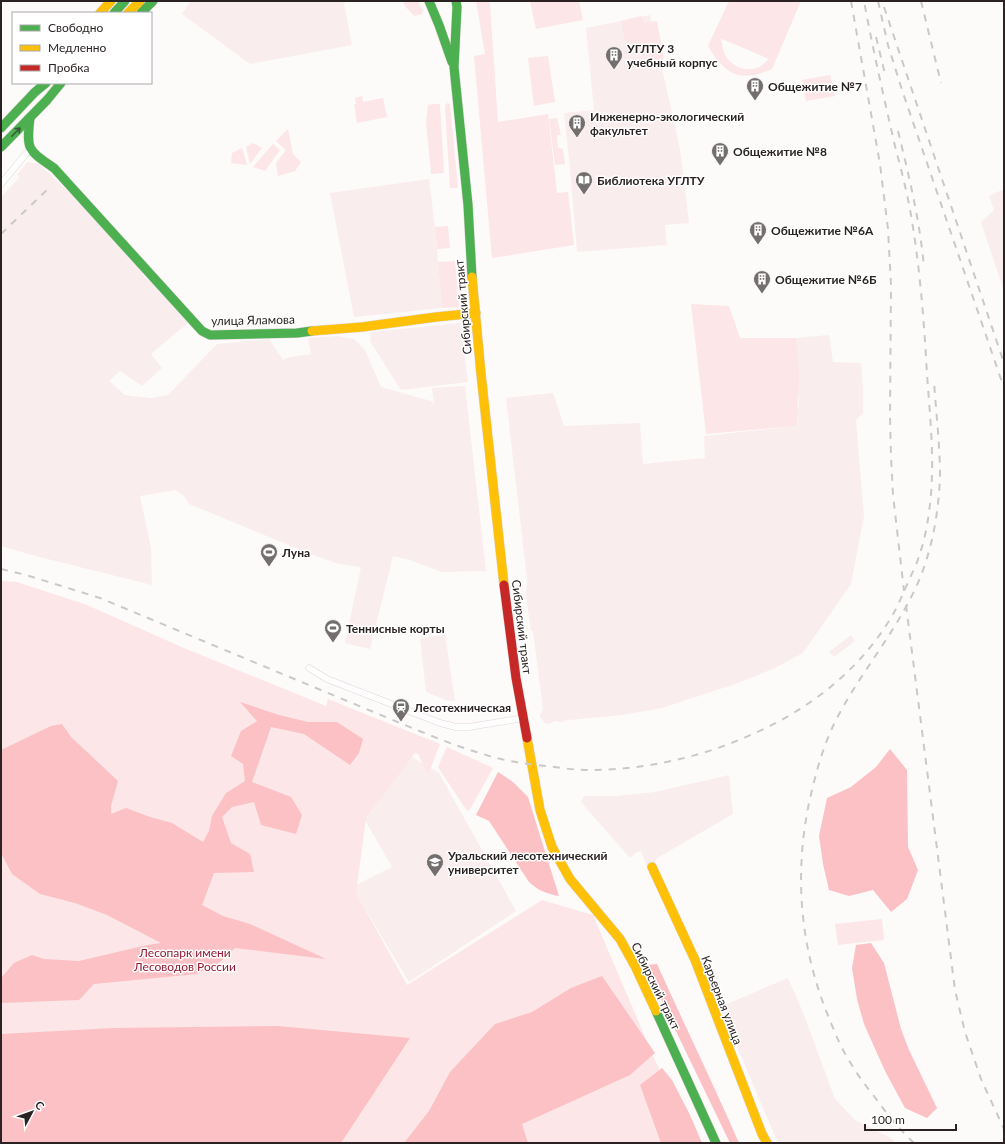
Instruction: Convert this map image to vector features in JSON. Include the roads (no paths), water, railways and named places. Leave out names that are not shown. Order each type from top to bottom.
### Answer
[{"type":"main road","points":[[101,12],[111,1]]},
{"type":"main road","points":[[115,12],[125,1]]},
{"type":"main road","points":[[129,12],[140,1]]},
{"type":"main road","points":[[142,12],[153,1]]},
{"type":"main road","name":"Сибирский тракт","points":[[456,1],[454,67],[468,205],[473,290],[504,588],[516,678],[540,810],[552,847],[570,879],[620,939],[635,966],[716,1143]]},
{"type":"main road","points":[[431,5],[443,21],[448,25],[456,21]]},
{"type":"main road","name":"Сибирский тракт","points":[[431,5],[454,67]]},
{"type":"main road","points":[[1,128],[41,84]]},
{"type":"main road","points":[[35,92],[45,84]]},
{"type":"main road","points":[[48,100],[60,84]]},
{"type":"main road","points":[[1,147],[48,100],[68,84]]},
{"type":"main road","points":[[30,118],[28,130],[31,149]]},
{"type":"main road","name":"улица Яламова","points":[[31,149],[42,160],[54,168],[202,331],[210,335],[297,333],[362,327],[476,313]]},
{"type":"main road","name":"Карьерная улица","points":[[652,867],[694,960],[740,1080],[767,1143]]},
{"type":"street","points":[[1,184],[31,149]]},
{"type":"street","points":[[309,668],[327,679],[440,723],[456,727],[469,727],[524,718]]},
{"type":"railway","points":[[851,1],[880,164],[888,229],[891,285],[891,457],[893,495],[904,591]]},
{"type":"railway","points":[[1,569],[26,575],[100,598],[441,740],[491,756],[523,763],[588,770],[631,768],[653,765],[715,749],[755,733],[794,713],[847,673],[862,657],[892,616],[917,562],[925,537],[930,504],[932,472],[931,423],[923,314],[914,235],[908,198],[895,146],[864,1]]},
{"type":"railway","points":[[878,1],[888,45],[902,90],[1004,388]]},
{"type":"railway","points":[[921,1],[941,83]]},
{"type":"railway","points":[[884,7],[1004,363]]},
{"type":"railway","points":[[876,37],[885,74]]},
{"type":"railway","points":[[898,131],[917,216],[924,268]]},
{"type":"railway","points":[[1,234],[50,187]]},
{"type":"railway","points":[[914,1143],[883,1109],[858,1075],[836,1035],[819,992],[812,965],[802,912],[801,885],[804,830],[819,763],[826,743],[845,703],[909,602],[919,580],[930,548],[939,497],[940,476],[939,441],[934,381]]},
{"type":"railway","points":[[906,605],[955,990],[965,1032],[981,1079],[1004,1129]]},
{"type":"place","name":"УГЛТУ 3 учебный корпус","points":[[614,70]]},
{"type":"place","name":"Общежитие №7","points":[[755,101]]},
{"type":"place","name":"Инженерно-экологический факультет","points":[[577,138]]},
{"type":"place","name":"Общежитие №8","points":[[720,166]]},
{"type":"place","name":"Библиотека УГЛТУ","points":[[584,195]]},
{"type":"place","name":"Общежитие №6А","points":[[758,245]]},
{"type":"place","name":"Общежитие №6Б","points":[[762,294]]},
{"type":"place","name":"Луна","points":[[269,567]]},
{"type":"place","name":"Теннисные корты","points":[[333,643]]},
{"type":"place","name":"Лесотехническая","points":[[401,722]]},
{"type":"place","name":"Уральский лесотехнический университет","points":[[435,877]]},
{"type":"park label","name":"Лесопарк имени Лесоводов России","points":[[185,959]]}]
